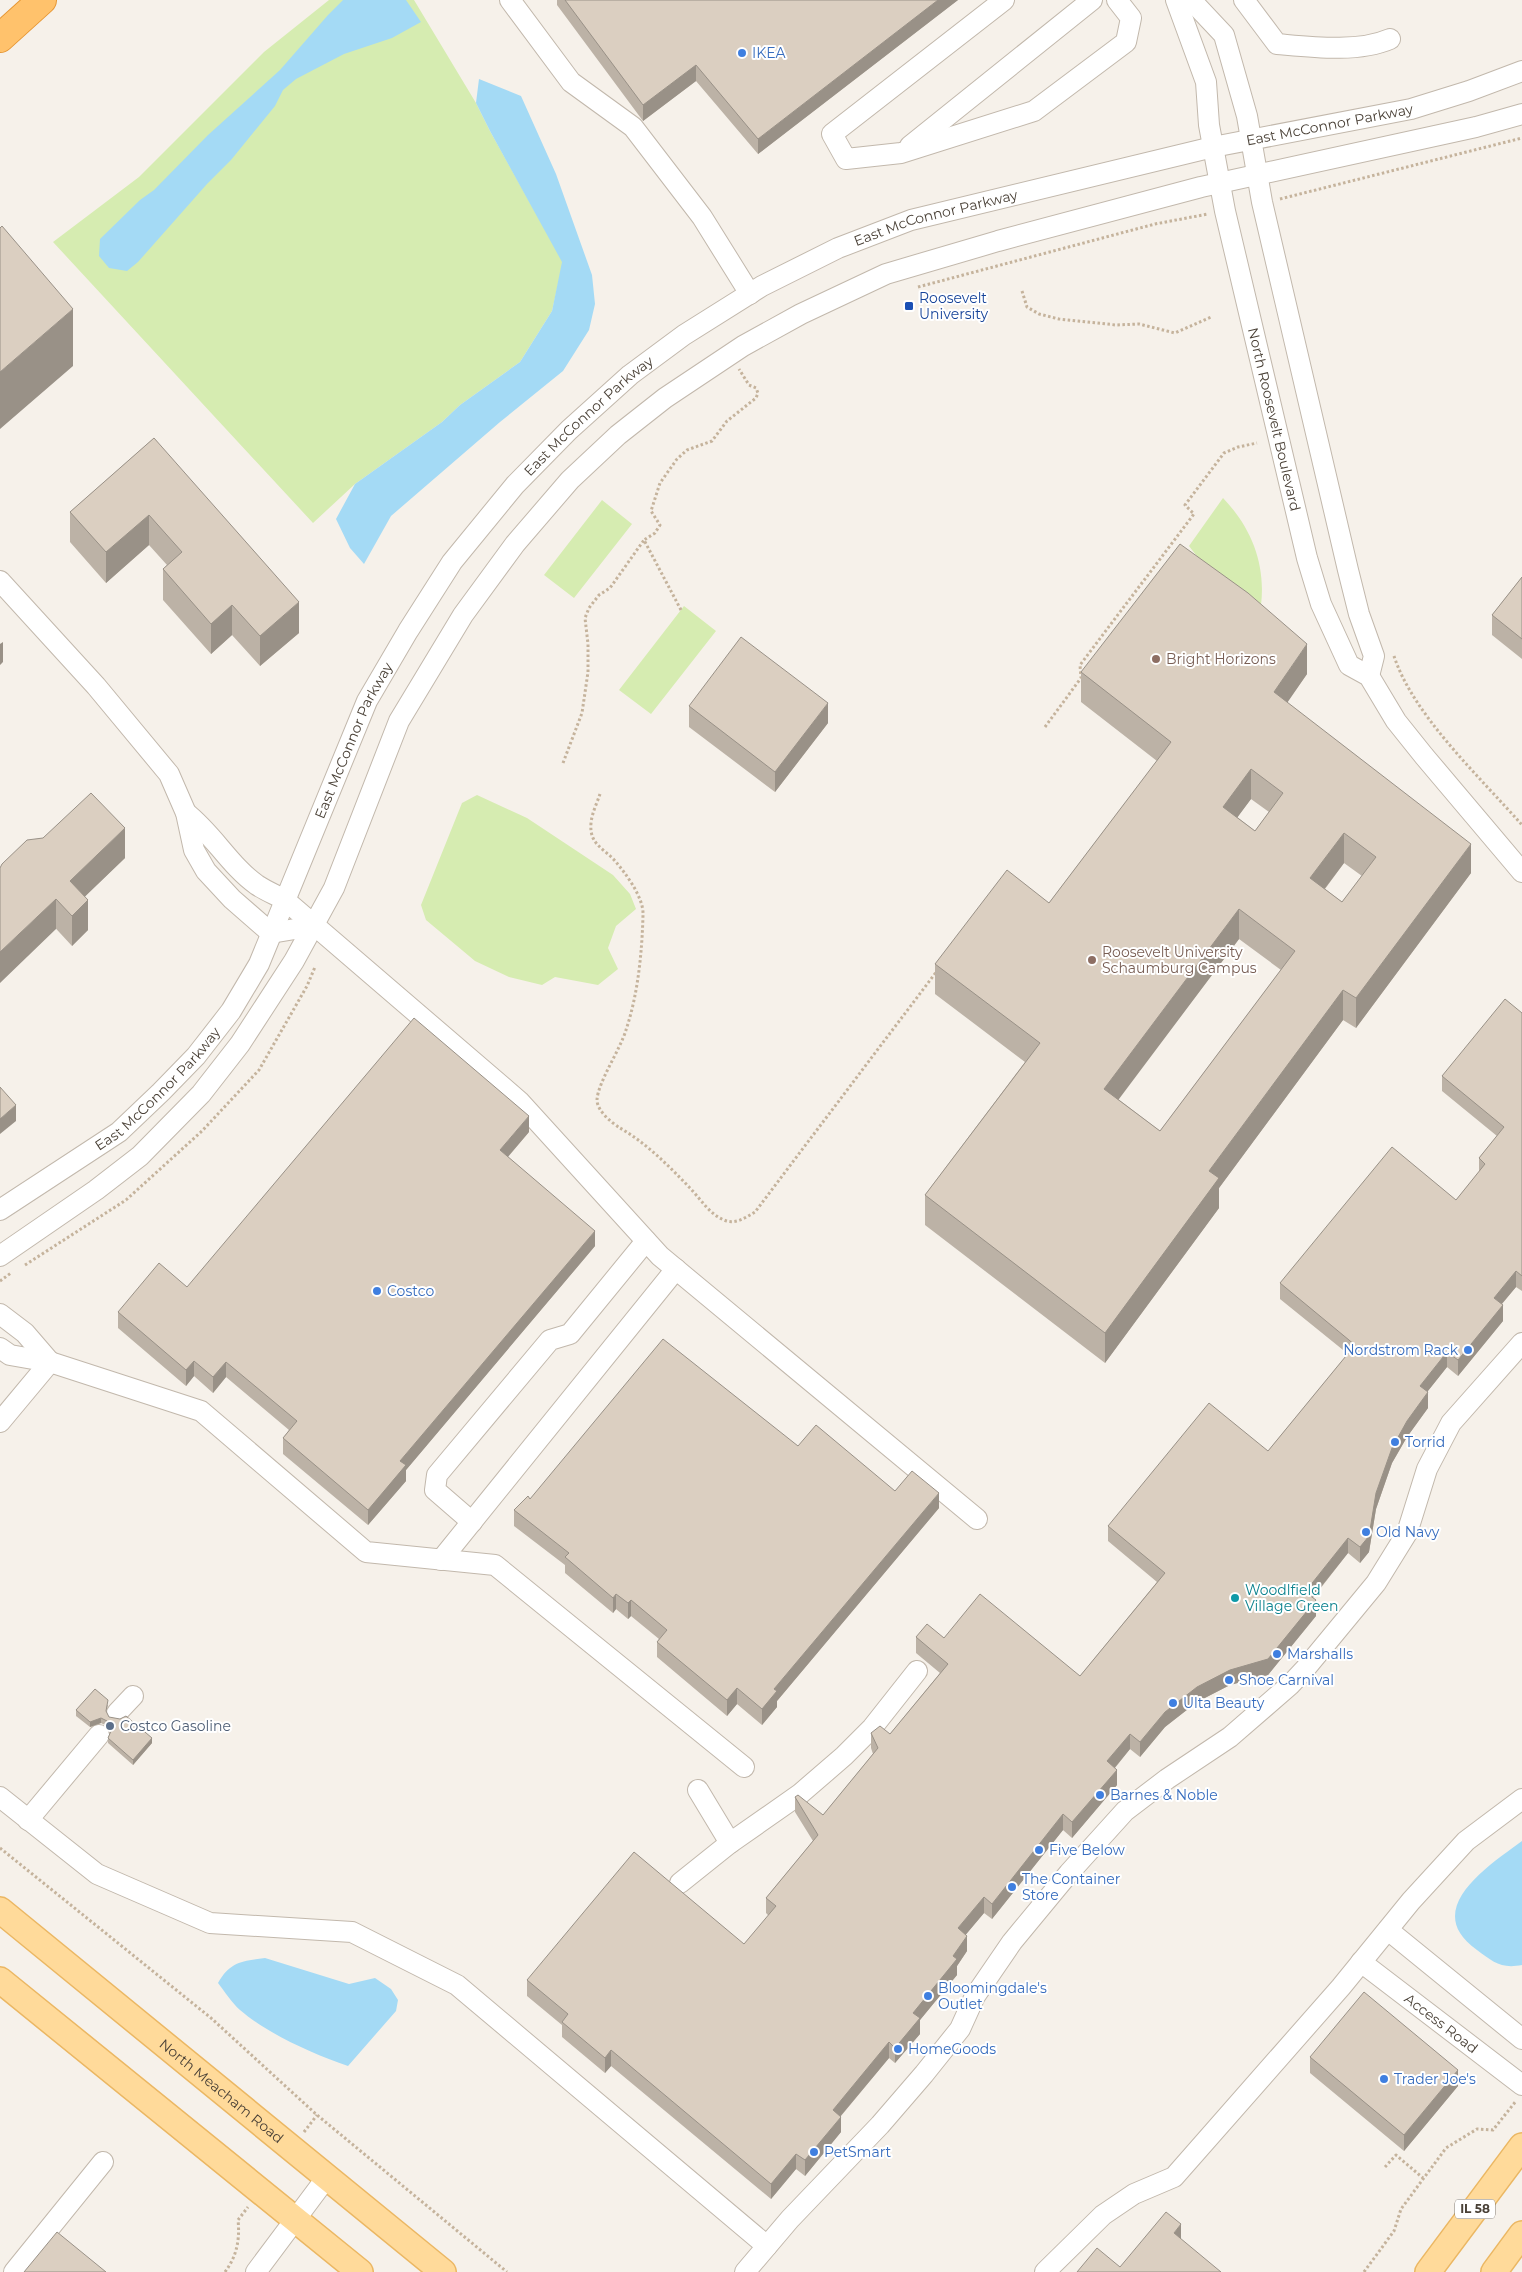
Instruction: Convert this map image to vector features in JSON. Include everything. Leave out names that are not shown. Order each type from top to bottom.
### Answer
[{"type":"highway","points":[[0,38],[42,0]]},
{"type":"main road","name":"North Meacham Road","points":[[0,1910],[443,2272]]},
{"type":"main road","points":[[0,1980],[360,2272]]},
{"type":"main road","name":"IL 58","points":[[1428,2272],[1522,2146]]},
{"type":"main road","points":[[1494,2272],[1522,2234]]},
{"type":"street","points":[[510,0],[571,82],[632,127],[702,217],[750,294]]},
{"type":"street","points":[[1004,0],[832,134],[846,159],[901,153],[1034,111],[1126,42],[1132,18],[1117,0]]},
{"type":"street","points":[[901,153],[1092,0]]},
{"type":"street","name":"North Roosevelt Boulevard","points":[[1176,0],[1206,82],[1209,126],[1220,183],[1307,558],[1321,604],[1349,665],[1369,676],[1396,721],[1522,872]]},
{"type":"street","points":[[1191,0],[1224,35],[1247,116],[1262,202],[1358,614],[1374,656],[1369,676]]},
{"type":"street","points":[[1244,0],[1277,44],[1318,48],[1377,45],[1390,39]]},
{"type":"street","name":"East McConnor Parkway","points":[[0,1210],[119,1132],[196,1056],[231,1011],[258,964],[367,701],[408,631],[452,562],[515,486],[569,430],[623,381],[684,335],[750,294],[838,248],[911,220],[1213,148],[1411,108],[1469,91],[1522,71]]},
{"type":"street","name":"East McConnor Parkway","points":[[0,1256],[96,1190],[140,1156],[201,1094],[240,1044],[294,961],[320,932],[334,888],[399,721],[462,616],[515,544],[570,480],[618,435],[665,398],[743,346],[801,314],[886,274],[1220,183],[1476,127],[1522,114]]},
{"type":"street","points":[[0,581],[96,686],[169,774],[186,813],[194,850],[206,871],[232,899],[271,933],[320,932]]},
{"type":"street","points":[[186,813],[203,826],[238,868],[256,884],[285,900],[519,1101],[646,1241],[676,1269],[977,1519]]},
{"type":"street","points":[[472,1522],[435,1490],[437,1475],[550,1340],[570,1334],[646,1241]]},
{"type":"street","points":[[441,1560],[676,1269]]},
{"type":"street","points":[[0,1314],[25,1333],[50,1362]]},
{"type":"street","points":[[745,2272],[790,2219],[880,2124],[924,2074],[960,2029],[975,1996],[1012,1942],[1069,1873],[1126,1811],[1167,1779],[1230,1736],[1290,1685],[1310,1662],[1376,1583],[1407,1533],[1427,1469],[1451,1423],[1522,1343]]},
{"type":"street","points":[[0,1348],[10,1355],[50,1362],[201,1411],[366,1552],[496,1566],[744,1767]]},
{"type":"street","points":[[0,1422],[50,1362]]},
{"type":"street","points":[[680,1883],[730,1843],[800,1794],[844,1756],[872,1728],[917,1671]]},
{"type":"street","points":[[117,1713],[133,1696]]},
{"type":"street","points":[[28,1820],[99,1735]]},
{"type":"street","points":[[698,1790],[730,1843]]},
{"type":"street","points":[[0,1797],[97,1874],[210,1923],[352,1932],[457,1985],[767,2246]]},
{"type":"street","points":[[1044,2272],[1103,2215],[1134,2194],[1174,2177],[1466,1841],[1522,1799]]},
{"type":"street","points":[[1388,1930],[1522,2039]]},
{"type":"street","name":"Access Road","points":[[1361,1962],[1522,2085]]},
{"type":"street","points":[[14,2272],[103,2162]]},
{"type":"street","points":[[256,2272],[327,2176]]},
{"type":"path","points":[[1284,208],[1281,199],[1522,138]]},
{"type":"path","points":[[914,288],[1155,224],[1207,214]]},
{"type":"path","points":[[1022,291],[1027,307],[1040,314],[1075,322],[1116,325],[1139,324],[1174,333],[1211,317]]},
{"type":"path","points":[[563,763],[582,713],[588,663],[585,618],[589,608],[599,596],[610,588],[644,540],[655,533],[660,525],[651,512],[660,483],[670,468],[687,450],[712,441],[728,421],[756,398],[758,394],[756,388],[749,385],[738,367],[731,372]]},
{"type":"path","points":[[1045,727],[1081,678],[1080,665],[1194,514],[1185,505],[1224,453],[1238,446],[1257,443]]},
{"type":"path","points":[[644,540],[681,610]]},
{"type":"path","points":[[1392,649],[1399,671],[1413,696],[1435,726],[1522,825]]},
{"type":"path","points":[[600,794],[591,823],[593,840],[600,849],[615,861],[638,895],[644,911],[635,991],[626,1031],[600,1087],[597,1101],[600,1109],[617,1126],[634,1136],[662,1160],[715,1216],[726,1222],[739,1221],[755,1212],[941,964]]},
{"type":"path","points":[[0,1281],[126,1200],[202,1131],[258,1070],[307,986],[320,932]]},
{"type":"path","points":[[0,1848],[211,2018],[317,2114],[507,2272]]},
{"type":"path","points":[[1364,2272],[1394,2231],[1401,2209],[1446,2148],[1477,2129],[1493,2130],[1513,2105]]},
{"type":"path","points":[[1385,2167],[1396,2154],[1423,2178]]},
{"type":"path","points":[[225,2272],[233,2261],[240,2236],[238,2220]]},
{"type":"green space","points":[[329,0],[414,0],[476,103],[563,262],[552,311],[520,362],[460,405],[442,422],[355,484],[313,523],[53,242],[139,177],[264,52]]},
{"type":"green space","points":[[1223,498],[1233,509],[1249,534],[1259,561],[1262,590],[1261,605],[1199,559],[1189,546]]},
{"type":"green space","points":[[602,500],[632,524],[574,598],[544,575]]},
{"type":"green space","points":[[684,606],[716,631],[651,714],[619,690]]},
{"type":"green space","points":[[477,795],[527,818],[613,875],[630,894],[636,909],[616,926],[608,948],[618,969],[598,985],[555,977],[542,985],[509,977],[475,961],[426,920],[421,905],[462,803]]},
{"type":"water","points":[[343,0],[406,0],[421,22],[392,38],[344,54],[296,79],[283,90],[275,106],[231,160],[207,184],[138,262],[127,271],[109,268],[99,256],[100,239],[140,200],[154,190],[208,135],[280,70]]},
{"type":"water","points":[[479,79],[521,96],[556,174],[592,275],[595,304],[589,330],[563,371],[500,422],[391,516],[364,564],[350,548],[336,519],[355,484],[442,422],[460,405],[520,362],[552,311],[562,262],[476,103]]},
{"type":"water","points":[[1522,1841],[1522,1965],[1508,1966],[1498,1964],[1477,1950],[1461,1935],[1455,1920],[1457,1905],[1465,1890],[1493,1863]]},
{"type":"water","points":[[265,1958],[349,1984],[375,1978],[391,1989],[398,2000],[396,2011],[348,2066],[320,2056],[277,2035],[251,2019],[231,2001],[218,1983],[227,1971],[237,1964]]},
{"type":"building","name":"IKEA","points":[[565,0],[938,0],[758,139],[696,65],[643,105]]},
{"type":"building","points":[[2,226],[73,309],[0,372],[0,228]]},
{"type":"building","points":[[154,438],[299,602],[260,636],[232,605],[211,624],[163,569],[182,552],[149,515],[106,552],[70,512]]},
{"type":"building","name":"Roosevelt University Schaumburg Campus","points":[[1180,544],[1248,593],[1307,644],[1274,692],[1471,844],[1356,998],[1343,990],[1209,1171],[1219,1178],[1105,1333],[925,1195],[1040,1043],[935,964],[1007,870],[1049,903],[1171,742],[1081,672]],"holes":[[[1251,769],[1283,793],[1255,831],[1223,807]],[[1344,833],[1376,857],[1342,902],[1310,878]],[[1239,909],[1295,951],[1160,1131],[1104,1089]]]},
{"type":"building","points":[[1522,577],[1522,639],[1492,615]]},
{"type":"building","points":[[741,637],[828,703],[775,772],[689,706]]},
{"type":"building","points":[[91,793],[125,828],[70,881],[88,900],[72,916],[56,899],[0,952],[0,868],[2,864],[27,840],[43,838]]},
{"type":"building","name":"Woodlfield Village Green","points":[[1505,999],[1522,1013],[1522,1276],[1516,1271],[1494,1298],[1503,1305],[1458,1360],[1447,1352],[1420,1386],[1428,1392],[1407,1421],[1392,1448],[1376,1493],[1369,1536],[1360,1547],[1348,1538],[1305,1592],[1316,1600],[1268,1659],[1230,1670],[1197,1687],[1165,1712],[1140,1742],[1130,1734],[1107,1761],[1117,1770],[1072,1822],[1063,1814],[992,1904],[984,1897],[958,1928],[967,1936],[953,1956],[957,1959],[913,2013],[920,2018],[895,2048],[889,2042],[833,2110],[841,2117],[805,2160],[796,2154],[771,2184],[611,2050],[605,2058],[562,2022],[568,2014],[527,1980],[634,1852],[744,1944],[776,1906],[766,1898],[818,1835],[795,1797],[798,1795],[823,1815],[878,1748],[871,1733],[880,1726],[890,1734],[948,1664],[916,1637],[927,1624],[944,1638],[980,1594],[1080,1676],[1165,1573],[1108,1526],[1209,1403],[1268,1451],[1355,1345],[1280,1283],[1392,1147],[1456,1200],[1485,1164],[1479,1158],[1504,1127],[1442,1076]]},
{"type":"building","name":"Costco","points":[[414,1018],[529,1116],[500,1150],[595,1231],[400,1461],[406,1465],[368,1510],[283,1438],[297,1421],[226,1362],[213,1377],[194,1361],[186,1370],[118,1312],[159,1263],[187,1287]]},
{"type":"building","points":[[0,1087],[16,1105],[0,1119]]},
{"type":"building","points":[[663,1339],[798,1446],[816,1425],[895,1491],[912,1471],[939,1493],[774,1689],[777,1691],[762,1709],[737,1688],[727,1700],[657,1642],[667,1630],[631,1600],[628,1603],[616,1594],[613,1598],[565,1557],[569,1553],[514,1510],[528,1496],[530,1499]]},
{"type":"building","name":"Costco Gasoline","points":[[95,1689],[108,1700],[106,1711],[109,1717],[120,1719],[126,1716],[152,1738],[133,1760],[108,1738],[111,1731],[107,1721],[101,1718],[90,1722],[76,1710]]},
{"type":"building","name":"Trader Joe's","points":[[1364,1992],[1458,2070],[1404,2135],[1310,2057]]},
{"type":"building","points":[[1166,2212],[1181,2224],[1174,2233],[1221,2272],[1077,2272],[1097,2248],[1120,2267]]},
{"type":"building","points":[[57,2232],[106,2272],[24,2272]]},
{"type":"place","name":"IKEA","points":[[742,53]]},
{"type":"place","name":"Roosevelt University","points":[[909,306]]},
{"type":"place","name":"Bright Horizons","points":[[1156,659]]},
{"type":"place","name":"Roosevelt University Schaumburg Campus","points":[[1092,960]]},
{"type":"place","name":"Costco","points":[[377,1291]]},
{"type":"place","name":"Nordstrom Rack","points":[[1468,1350]]},
{"type":"place","name":"Torrid","points":[[1395,1442]]},
{"type":"place","name":"Old Navy","points":[[1366,1532]]},
{"type":"place","name":"Woodlfield Village Green","points":[[1235,1598]]},
{"type":"place","name":"Marshalls","points":[[1277,1654]]},
{"type":"place","name":"Shoe Carnival","points":[[1229,1680]]},
{"type":"place","name":"Ulta Beauty","points":[[1173,1703]]},
{"type":"place","name":"Costco Gasoline","points":[[110,1726]]},
{"type":"place","name":"Barnes & Noble","points":[[1100,1795]]},
{"type":"place","name":"Five Below","points":[[1039,1850]]},
{"type":"place","name":"The Container Store","points":[[1012,1887]]},
{"type":"place","name":"Bloomingdale's Outlet","points":[[928,1996]]},
{"type":"place","name":"HomeGoods","points":[[898,2049]]},
{"type":"place","name":"Trader Joe's","points":[[1384,2079]]},
{"type":"place","name":"PetSmart","points":[[814,2152]]}]
